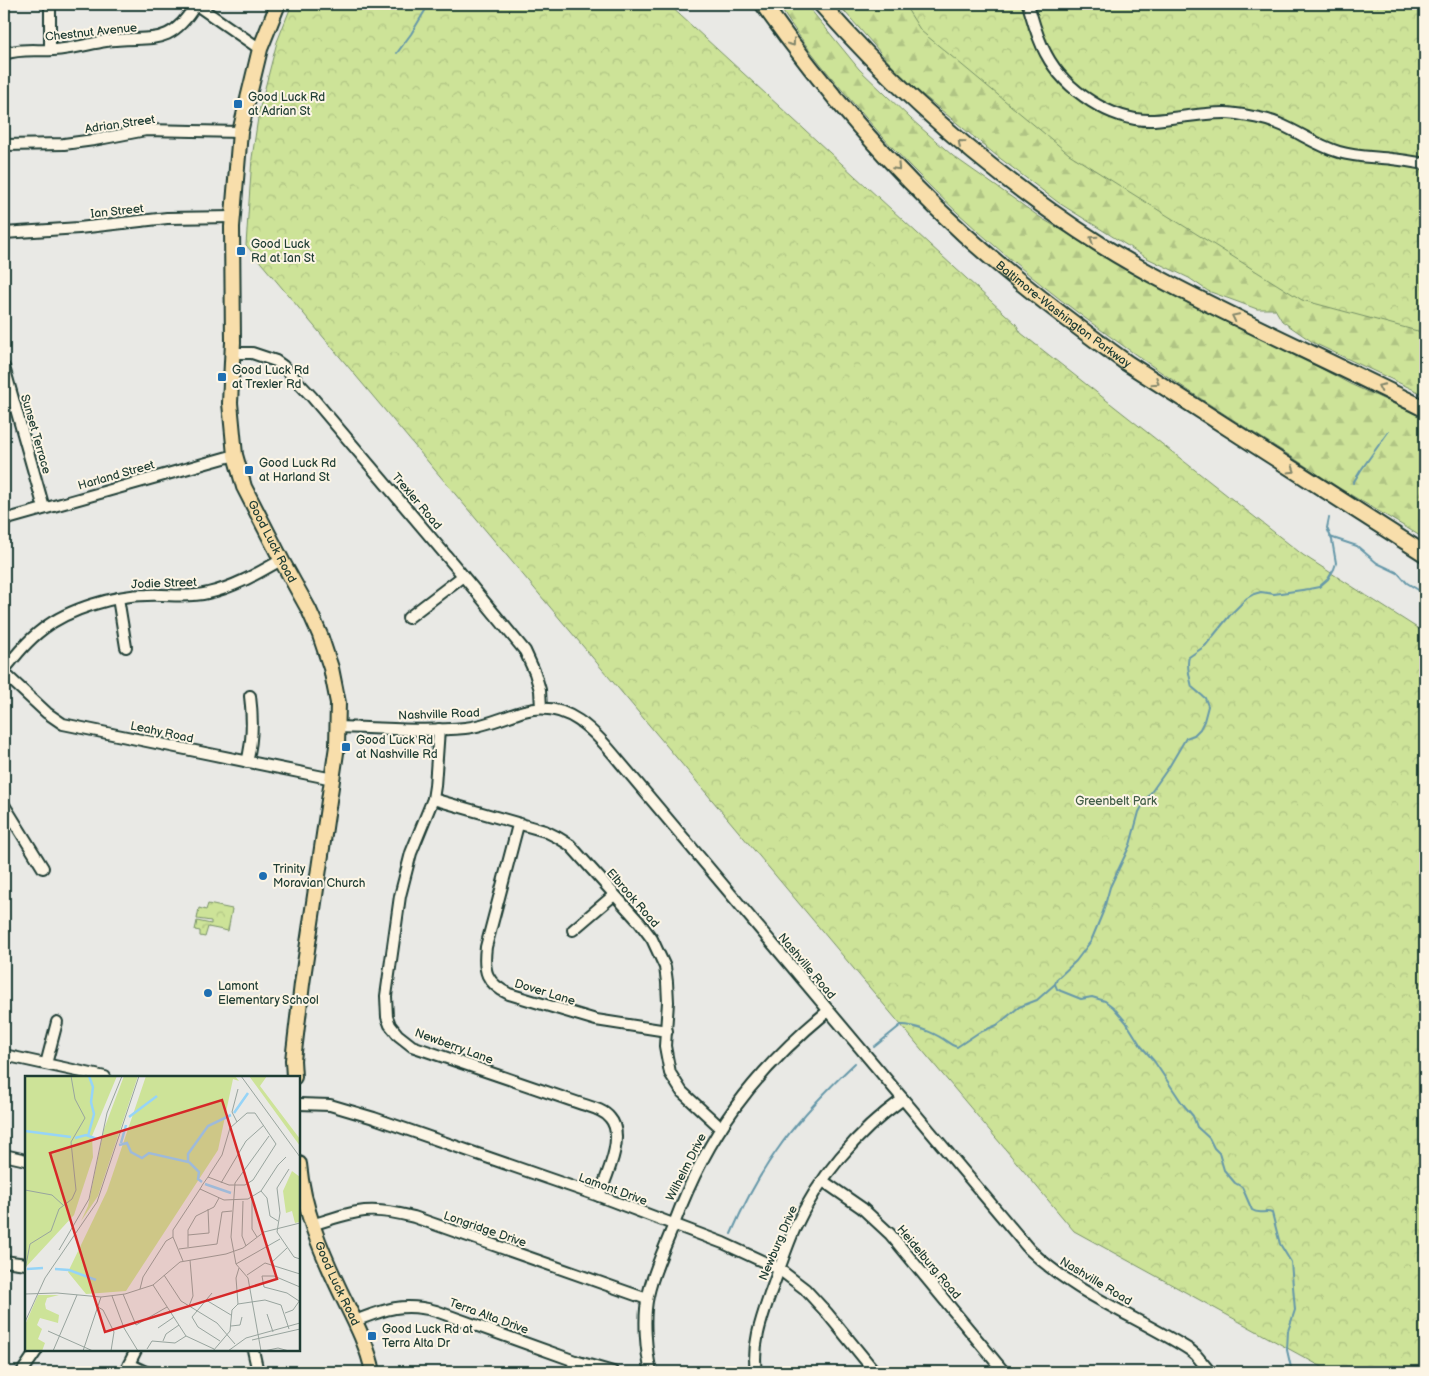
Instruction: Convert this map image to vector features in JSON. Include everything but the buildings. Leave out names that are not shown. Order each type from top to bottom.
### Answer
[{"type":"highway","name":"Baltimore-Washington Parkway","points":[[763,4],[813,72],[882,152],[964,233],[1010,274],[1127,363],[1425,554]]},
{"type":"highway","points":[[821,4],[852,39],[921,108],[965,146],[1052,212],[1102,245],[1192,296],[1425,409]]},
{"type":"main road","name":"Good Luck Road","points":[[278,4],[260,49],[240,132],[233,217],[230,403],[235,455],[244,487],[309,610],[326,652],[338,703],[338,727],[333,779],[302,984],[293,1060],[294,1076]]},
{"type":"main road","name":"Good Luck Road","points":[[300,1171],[304,1200],[312,1225],[330,1269],[368,1350],[373,1372]]},
{"type":"street","points":[[195,4],[260,49]]},
{"type":"street","name":"Chestnut Avenue","points":[[4,54],[28,50],[66,50],[116,40],[163,37],[176,29],[195,4]]},
{"type":"street","points":[[1028,4],[1035,30],[1046,54],[1058,72],[1069,84],[1098,106],[1131,117],[1152,120],[1227,113],[1262,118],[1289,128],[1311,141],[1340,153],[1425,164]]},
{"type":"street","points":[[50,8],[50,50]]},
{"type":"street","name":"Adrian Street","points":[[4,145],[64,144],[146,130],[240,132]]},
{"type":"street","name":"Ian Street","points":[[4,233],[80,228],[168,218],[233,217]]},
{"type":"street","name":"Trexler Road","points":[[232,353],[261,355],[283,366],[349,439],[525,651],[540,690],[541,708]]},
{"type":"street","name":"Sunset Terrace","points":[[4,367],[44,508]]},
{"type":"street","name":"Harland Street","points":[[4,520],[235,455]]},
{"type":"street","name":"Jodie Street","points":[[4,671],[34,638],[53,622],[81,610],[118,598],[148,595],[189,596],[208,594],[246,580],[281,560]]},
{"type":"street","points":[[408,618],[463,576]]},
{"type":"street","points":[[118,598],[126,647]]},
{"type":"street","name":"Leahy Road","points":[[4,671],[47,713],[63,724],[333,779]]},
{"type":"street","points":[[247,762],[253,731],[250,696]]},
{"type":"street","name":"Nashville Road","points":[[338,727],[439,729],[487,724],[541,708],[581,720],[590,728],[1036,1256],[1079,1288],[1190,1350],[1210,1372]]},
{"type":"street","name":"Newberry Lane","points":[[439,729],[438,768],[433,799],[412,853],[400,896],[386,996],[387,1017],[390,1026],[405,1041],[423,1050],[603,1112],[614,1124],[616,1142],[599,1196]]},
{"type":"street","name":"Elbrook Road","points":[[433,799],[545,831],[557,837],[570,845],[640,923],[652,939],[664,967],[668,1002],[665,1046],[667,1063],[675,1082],[696,1106],[721,1128]]},
{"type":"street","points":[[5,808],[43,868]]},
{"type":"street","name":"Dover Lane","points":[[518,824],[486,948],[485,968],[490,980],[509,994],[596,1020],[666,1031]]},
{"type":"street","points":[[573,930],[614,895]]},
{"type":"street","name":"Wilhelm Drive","points":[[651,1372],[647,1342],[647,1299],[653,1277],[691,1180],[731,1111],[765,1069],[828,1011]]},
{"type":"street","points":[[46,1064],[57,1022]]},
{"type":"street","points":[[4,1055],[100,1076]]},
{"type":"street","name":"Newburg Drive","points":[[756,1372],[755,1353],[757,1335],[779,1269],[798,1223],[823,1181],[861,1134],[903,1098]]},
{"type":"street","name":"Lamont Drive","points":[[300,1104],[341,1107],[599,1196],[723,1243],[779,1269],[816,1299],[875,1372]]},
{"type":"street","points":[[4,1155],[25,1160]]},
{"type":"street","name":"Heidelburg Road","points":[[823,1181],[855,1202],[890,1234],[1004,1372]]},
{"type":"street","name":"Longridge Drive","points":[[312,1225],[364,1210],[394,1212],[414,1217],[647,1299]]},
{"type":"street","points":[[4,1261],[25,1264]]},
{"type":"street","name":"Terra Alta Drive","points":[[356,1322],[397,1306],[422,1307],[575,1361],[613,1372]]},
{"type":"street","points":[[22,1372],[36,1351]]},
{"type":"street","points":[[136,1351],[127,1368],[146,1372]]},
{"type":"street","points":[[253,1351],[258,1372]]},
{"type":"street","points":[[571,1372],[575,1361]]},
{"type":"green space","name":"Greenbelt Park","points":[[292,4],[668,4],[1016,324],[1021,333],[1303,555],[1425,633],[1425,1372],[1331,1372],[1074,1231],[246,245],[252,158],[259,111],[277,42]]},
{"type":"green space","points":[[778,4],[806,4],[859,69],[911,119],[953,156],[1041,218],[1146,280],[1350,384],[1425,418],[1425,539],[1332,484],[1162,373],[1057,297],[1007,256],[958,213],[911,167],[866,118],[809,49]]},
{"type":"green space","points":[[838,4],[1425,4],[1425,395],[1314,343],[1282,321],[1275,309],[1257,309],[1208,291],[1189,278],[1147,258],[1059,203],[997,156],[918,91],[894,68]]},
{"type":"green space","points":[[904,4],[1425,4],[1425,333],[1302,300],[1069,154],[921,31]]},
{"type":"green space","points":[[208,904],[232,909],[228,931],[208,927],[205,937],[200,936],[200,931],[195,930],[197,921],[211,924],[211,921],[197,919],[199,908],[206,910]]},
{"type":"waterway","points":[[397,53],[429,4]]},
{"type":"waterway","points":[[1353,483],[1388,432]]},
{"type":"waterway","points":[[1292,1372],[1287,1350],[1288,1331],[1295,1310],[1291,1262],[1280,1244],[1272,1213],[1252,1210],[1242,1187],[1235,1183],[1224,1170],[1219,1153],[1209,1138],[1197,1127],[1193,1116],[1141,1046],[1126,1022],[1113,1007],[1105,1001],[1092,997],[1081,999],[1057,989],[1055,984],[1057,979],[1076,961],[1091,941],[1103,912],[1110,887],[1130,845],[1139,812],[1145,801],[1169,767],[1186,738],[1194,735],[1204,721],[1208,706],[1205,698],[1192,687],[1188,667],[1189,657],[1205,646],[1231,614],[1247,598],[1254,594],[1261,592],[1274,594],[1319,587],[1328,579],[1336,563],[1332,540],[1327,528],[1329,518]]},
{"type":"waterway","points":[[1330,537],[1357,546],[1377,563],[1398,573],[1407,583],[1425,594]]},
{"type":"waterway","points":[[874,1047],[901,1025],[917,1027],[957,1047],[978,1033],[997,1025],[1019,1007],[1037,1000],[1055,984]]},
{"type":"waterway","points":[[731,1234],[755,1184],[783,1141],[816,1102],[855,1063]]},
{"type":"place","name":"Good Luck Rd at Adrian St","points":[[238,104]]},
{"type":"place","name":"Good Luck Rd at Ian St","points":[[241,251]]},
{"type":"place","name":"Good Luck Rd at Trexler Rd","points":[[222,377]]},
{"type":"place","name":"Good Luck Rd at Harland St","points":[[249,470]]},
{"type":"place","name":"Good Luck Rd at Nashville Rd","points":[[346,747]]},
{"type":"place","name":"Trinity Moravian Church","points":[[263,876]]},
{"type":"place","name":"Lamont Elementary School","points":[[208,993]]},
{"type":"place","name":"Good Luck Rd at Terra Alta Dr","points":[[372,1336]]}]
